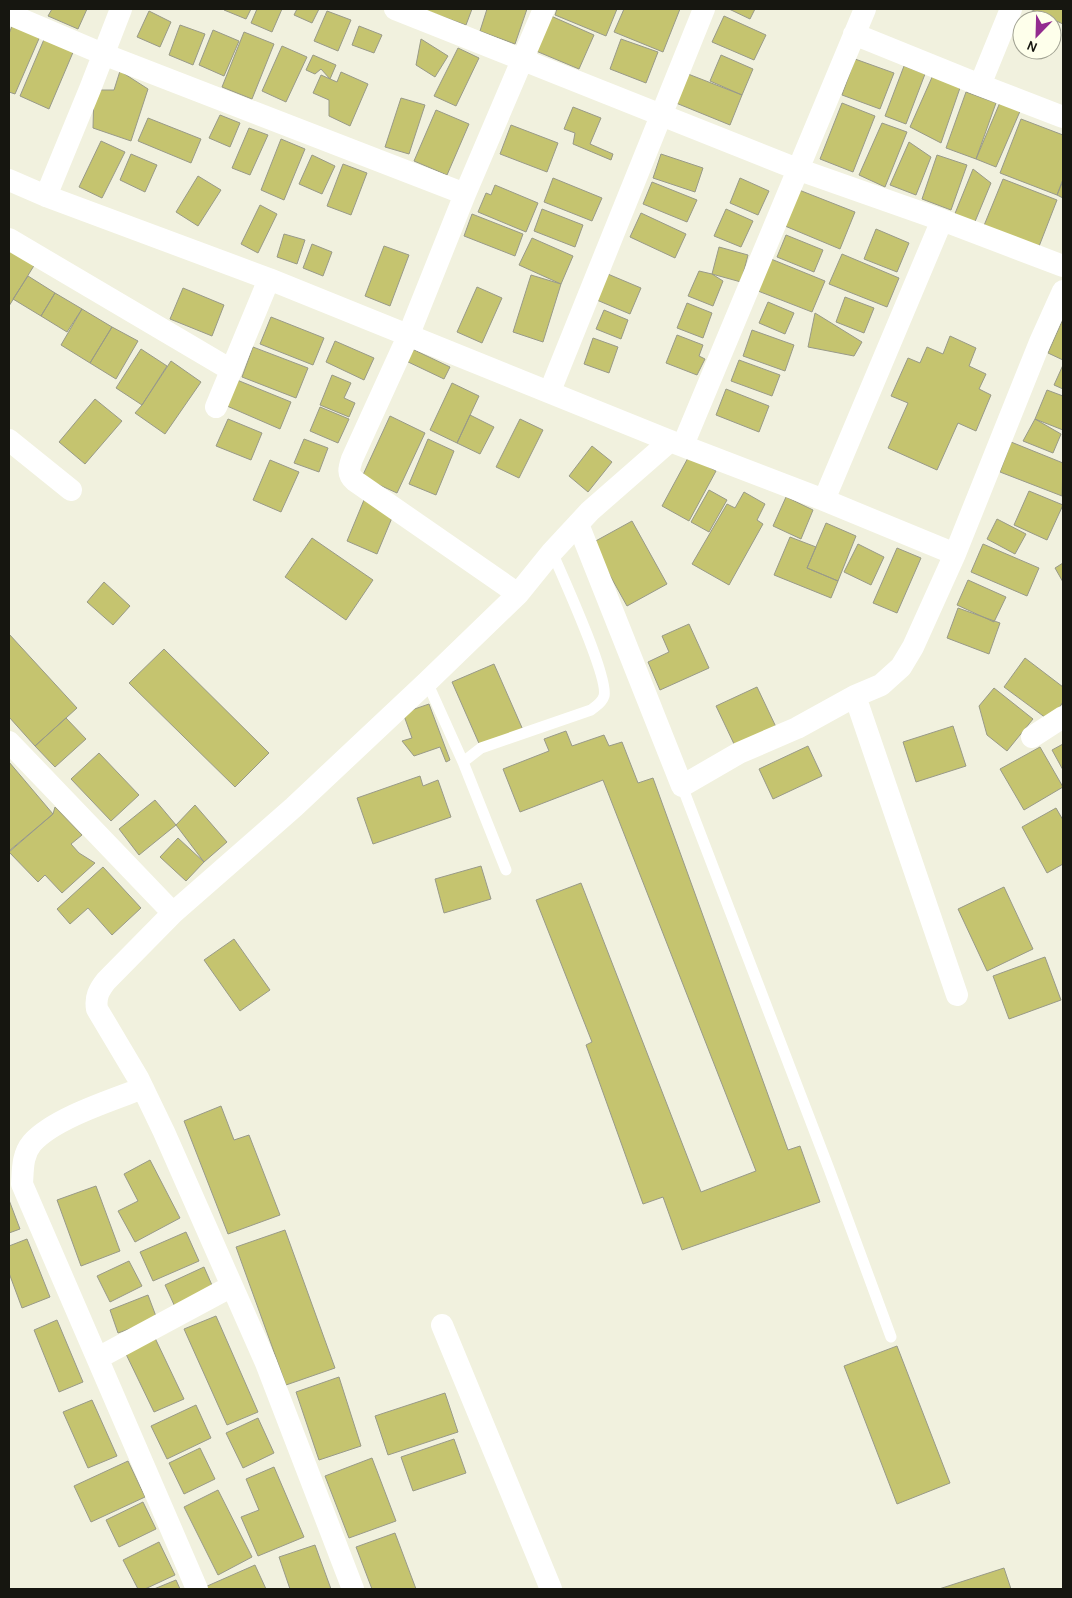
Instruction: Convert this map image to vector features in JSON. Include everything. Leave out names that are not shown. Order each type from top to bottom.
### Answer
[{"type":"street","points":[[46,196],[121,9]]},
{"type":"street","points":[[395,9],[797,169],[942,220],[1063,266]]},
{"type":"street","points":[[518,594],[351,477],[349,472],[352,459],[409,334],[465,194],[544,9]]},
{"type":"street","points":[[550,391],[704,9]]},
{"type":"street","points":[[354,1589],[266,1363],[232,1286],[144,1088],[97,1008],[96,1001],[100,988],[173,913],[294,807],[518,594],[552,552],[590,511],[676,443],[797,169],[865,9]]},
{"type":"street","points":[[980,85],[1011,9]]},
{"type":"street","points":[[9,14],[103,54],[465,194]]},
{"type":"street","points":[[854,34],[1063,117]]},
{"type":"street","points":[[9,180],[46,196],[269,279],[409,334],[954,554]]},
{"type":"street","points":[[824,500],[942,220]]},
{"type":"street","points":[[9,239],[231,370]]},
{"type":"street","points":[[216,407],[269,279]]},
{"type":"street","points":[[578,524],[682,786],[739,753],[797,728],[855,696],[881,685],[901,667],[913,647],[954,554],[1040,342],[1063,291]]},
{"type":"street","points":[[9,440],[71,490]]},
{"type":"street","points":[[855,696],[957,995]]},
{"type":"street","points":[[1032,737],[1063,717]]},
{"type":"street","points":[[9,742],[173,913]]},
{"type":"street","points":[[144,1088],[85,1111],[47,1131],[31,1144],[23,1162],[22,1184],[197,1589]]},
{"type":"street","points":[[98,1358],[232,1286]]},
{"type":"street","points":[[442,1325],[551,1589]]},
{"type":"lane","points":[[463,762],[481,748],[591,710],[601,702],[604,696],[604,684],[586,632],[552,552]]},
{"type":"lane","points":[[427,682],[463,762],[506,870]]},
{"type":"lane","points":[[682,786],[829,1169],[891,1337]]},
{"type":"building","points":[[52,9],[87,9],[78,29],[48,16]]},
{"type":"building","points":[[225,9],[251,9],[246,19]]},
{"type":"building","points":[[257,9],[282,9],[272,32],[251,23]]},
{"type":"building","points":[[297,9],[319,9],[312,23],[294,15]]},
{"type":"building","points":[[421,9],[472,9],[466,25]]},
{"type":"building","points":[[487,9],[527,9],[515,44],[480,31]]},
{"type":"building","points":[[557,9],[617,9],[606,36],[555,15]]},
{"type":"building","points":[[624,9],[680,9],[663,52],[614,32]]},
{"type":"building","points":[[729,9],[755,9],[750,19]]},
{"type":"building","points":[[1030,9],[1063,9],[1063,24],[1062,10]]},
{"type":"building","points":[[149,11],[171,22],[160,47],[137,37]]},
{"type":"building","points":[[327,11],[351,20],[338,51],[314,41]]},
{"type":"building","points":[[551,16],[594,35],[579,69],[536,51]]},
{"type":"building","points":[[724,16],[766,35],[754,60],[712,42]]},
{"type":"building","points":[[13,23],[41,34],[15,94],[9,92],[9,34]]},
{"type":"building","points":[[180,25],[205,34],[193,65],[169,55]]},
{"type":"building","points":[[359,26],[382,35],[374,53],[352,45]]},
{"type":"building","points":[[213,30],[239,41],[224,76],[199,65]]},
{"type":"building","points":[[244,32],[274,44],[252,99],[222,87]]},
{"type":"building","points":[[45,37],[74,50],[49,109],[20,96]]},
{"type":"building","points":[[421,39],[448,56],[435,77],[416,65]]},
{"type":"building","points":[[621,39],[658,52],[646,83],[610,69]]},
{"type":"building","points":[[282,46],[307,57],[286,102],[262,91]]},
{"type":"building","points":[[458,48],[479,58],[456,106],[434,96]]},
{"type":"building","points":[[313,55],[336,65],[330,79],[321,69],[315,74],[306,70]]},
{"type":"building","points":[[721,55],[753,69],[742,95],[710,81]]},
{"type":"building","points":[[855,59],[894,73],[880,109],[842,95]]},
{"type":"building","points":[[904,66],[925,74],[906,124],[885,116]]},
{"type":"building","points":[[120,71],[148,89],[131,141],[93,128],[94,90],[114,90]]},
{"type":"building","points":[[341,72],[368,84],[350,126],[329,116],[329,100],[313,93],[321,75],[337,82]]},
{"type":"building","points":[[688,74],[742,95],[730,125],[676,103]]},
{"type":"building","points":[[933,75],[961,85],[941,143],[910,127]]},
{"type":"building","points":[[966,92],[996,103],[976,159],[946,148]]},
{"type":"building","points":[[401,98],[425,105],[409,154],[385,147]]},
{"type":"building","points":[[1001,100],[1021,109],[996,167],[976,159]]},
{"type":"building","points":[[842,103],[875,116],[853,172],[820,159]]},
{"type":"building","points":[[573,107],[601,118],[590,144],[613,154],[611,160],[573,144],[575,133],[564,129]]},
{"type":"building","points":[[436,110],[469,124],[447,175],[414,161]]},
{"type":"building","points":[[220,115],[240,123],[230,147],[209,138]]},
{"type":"building","points":[[148,118],[201,139],[191,163],[138,141]]},
{"type":"building","points":[[1021,119],[1063,135],[1063,179],[1057,195],[1000,173]]},
{"type":"building","points":[[882,123],[907,132],[885,187],[859,175]]},
{"type":"building","points":[[511,125],[558,143],[547,172],[500,154]]},
{"type":"building","points":[[249,128],[268,135],[250,175],[232,168]]},
{"type":"building","points":[[281,139],[305,149],[284,200],[261,190]]},
{"type":"building","points":[[101,141],[125,152],[102,198],[79,187]]},
{"type":"building","points":[[909,142],[931,157],[916,195],[890,185]]},
{"type":"building","points":[[131,154],[157,165],[145,192],[120,180]]},
{"type":"building","points":[[661,154],[703,168],[695,192],[653,178]]},
{"type":"building","points":[[312,155],[335,166],[322,194],[299,184]]},
{"type":"building","points":[[937,155],[967,165],[951,210],[922,199]]},
{"type":"building","points":[[343,164],[367,173],[351,215],[327,206]]},
{"type":"building","points":[[973,169],[991,183],[974,224],[954,216]]},
{"type":"building","points":[[198,176],[221,190],[198,226],[176,212]]},
{"type":"building","points":[[553,178],[602,198],[592,221],[544,202]]},
{"type":"building","points":[[740,178],[769,191],[758,215],[730,203]]},
{"type":"building","points":[[1003,179],[1057,200],[1038,249],[983,228]]},
{"type":"building","points":[[1063,181],[1063,198],[1057,195]]},
{"type":"building","points":[[652,182],[697,200],[687,222],[643,204]]},
{"type":"building","points":[[495,185],[538,203],[526,232],[478,212],[486,193],[491,195]]},
{"type":"building","points":[[799,190],[855,212],[840,249],[785,226]]},
{"type":"building","points":[[260,205],[277,214],[258,253],[241,244]]},
{"type":"building","points":[[542,209],[583,225],[575,247],[534,231]]},
{"type":"building","points":[[726,209],[753,221],[741,247],[714,236]]},
{"type":"building","points":[[641,213],[686,234],[675,258],[630,237]]},
{"type":"building","points":[[472,214],[523,234],[515,256],[464,236]]},
{"type":"building","points":[[876,229],[909,243],[897,272],[864,259]]},
{"type":"building","points":[[284,234],[305,240],[297,264],[277,257]]},
{"type":"building","points":[[786,235],[823,250],[814,272],[777,257]]},
{"type":"building","points":[[532,238],[573,256],[561,284],[519,265]]},
{"type":"building","points":[[312,244],[332,252],[323,276],[303,268]]},
{"type":"building","points":[[384,246],[409,255],[390,306],[365,296]]},
{"type":"building","points":[[719,247],[748,255],[741,282],[712,274]]},
{"type":"building","points":[[9,251],[35,264],[9,306]]},
{"type":"building","points":[[842,254],[899,278],[887,307],[829,284]]},
{"type":"building","points":[[771,259],[825,281],[812,312],[758,291]]},
{"type":"building","points":[[699,271],[712,274],[723,281],[713,306],[688,296]]},
{"type":"building","points":[[603,272],[641,288],[630,314],[592,298]]},
{"type":"building","points":[[531,275],[561,284],[543,342],[513,332]]},
{"type":"building","points":[[28,276],[55,293],[41,316],[13,299]]},
{"type":"building","points":[[477,287],[502,298],[482,343],[457,332]]},
{"type":"building","points":[[183,288],[224,305],[212,336],[170,319]]},
{"type":"building","points":[[55,293],[82,309],[67,332],[41,316]]},
{"type":"building","points":[[845,297],[874,308],[864,333],[836,322]]},
{"type":"building","points":[[768,302],[794,313],[785,334],[759,323]]},
{"type":"building","points":[[687,303],[712,313],[703,338],[677,328]]},
{"type":"building","points":[[82,309],[112,327],[90,363],[61,345]]},
{"type":"building","points":[[604,310],[628,320],[621,339],[596,329]]},
{"type":"building","points":[[815,313],[862,342],[854,356],[808,347]]},
{"type":"building","points":[[271,317],[324,338],[313,365],[260,344]]},
{"type":"building","points":[[1063,319],[1063,360],[1048,353]]},
{"type":"building","points":[[112,327],[138,341],[116,379],[90,363]]},
{"type":"building","points":[[752,330],[794,345],[785,371],[743,356]]},
{"type":"building","points":[[677,335],[703,345],[699,356],[705,359],[697,375],[666,363]]},
{"type":"building","points":[[950,336],[976,348],[969,366],[986,374],[979,389],[991,395],[976,431],[958,423],[937,470],[888,448],[908,403],[891,396],[908,358],[920,363],[927,347],[943,354]]},
{"type":"building","points":[[593,338],[618,347],[609,373],[584,364]]},
{"type":"building","points":[[335,341],[374,358],[364,380],[326,362]]},
{"type":"building","points":[[253,347],[308,368],[296,398],[242,377]]},
{"type":"building","points":[[410,348],[450,367],[444,379],[404,360]]},
{"type":"building","points":[[141,349],[167,366],[142,405],[116,388]]},
{"type":"building","points":[[739,360],[780,375],[772,396],[731,381]]},
{"type":"building","points":[[171,361],[201,382],[165,434],[135,413]]},
{"type":"building","points":[[1063,365],[1063,389],[1054,385]]},
{"type":"building","points":[[332,375],[351,383],[344,398],[355,403],[349,417],[320,405]]},
{"type":"building","points":[[237,380],[291,402],[280,429],[227,406]]},
{"type":"building","points":[[452,383],[479,396],[457,443],[430,430]]},
{"type":"building","points":[[726,389],[769,406],[759,432],[716,415]]},
{"type":"building","points":[[1047,390],[1063,396],[1063,430],[1035,419]]},
{"type":"building","points":[[95,399],[122,421],[85,464],[59,442]]},
{"type":"building","points":[[320,407],[349,419],[338,443],[310,431]]},
{"type":"building","points":[[470,415],[494,427],[480,454],[457,443]]},
{"type":"building","points":[[390,416],[425,433],[397,493],[362,477]]},
{"type":"building","points":[[228,419],[262,433],[251,460],[216,446]]},
{"type":"building","points":[[520,419],[543,430],[519,478],[496,467]]},
{"type":"building","points":[[1035,419],[1061,434],[1053,453],[1023,441]]},
{"type":"building","points":[[304,439],[328,448],[319,472],[294,463]]},
{"type":"building","points":[[428,439],[454,451],[436,495],[409,484]]},
{"type":"building","points":[[1011,442],[1063,463],[1062,496],[1000,472]]},
{"type":"building","points":[[592,446],[612,462],[588,492],[569,476]]},
{"type":"building","points":[[689,456],[716,471],[689,521],[662,506]]},
{"type":"building","points":[[270,460],[299,472],[281,512],[253,500]]},
{"type":"building","points":[[709,490],[727,500],[709,532],[691,522]]},
{"type":"building","points":[[1029,491],[1063,505],[1047,540],[1014,525]]},
{"type":"building","points":[[744,492],[765,504],[757,520],[763,524],[729,585],[692,564],[727,504],[735,508]]},
{"type":"building","points":[[786,497],[813,510],[801,539],[773,526]]},
{"type":"building","points":[[364,500],[394,513],[377,554],[347,541]]},
{"type":"building","points":[[997,519],[1026,534],[1015,554],[987,539]]},
{"type":"building","points":[[632,521],[667,584],[627,606],[592,543]]},
{"type":"building","points":[[826,523],[856,536],[838,581],[807,568]]},
{"type":"building","points":[[790,537],[816,547],[807,568],[838,581],[831,598],[774,575]]},
{"type":"building","points":[[312,538],[373,580],[346,620],[285,577]]},
{"type":"building","points":[[858,544],[884,557],[871,585],[844,572]]},
{"type":"building","points":[[983,544],[1039,568],[1027,596],[971,572]]},
{"type":"building","points":[[897,548],[921,558],[897,613],[873,603]]},
{"type":"building","points":[[1063,563],[1063,582],[1055,568]]},
{"type":"building","points":[[968,580],[1006,597],[994,622],[957,605]]},
{"type":"building","points":[[104,582],[130,606],[113,625],[87,602]]},
{"type":"building","points":[[958,608],[1000,623],[989,654],[947,638]]},
{"type":"building","points":[[689,624],[709,668],[660,690],[648,662],[669,652],[662,636]]},
{"type":"building","points":[[9,634],[77,708],[35,746],[9,717]]},
{"type":"building","points":[[164,649],[269,753],[235,787],[129,683]]},
{"type":"building","points":[[1025,658],[1063,687],[1063,702],[1050,721],[1004,687]]},
{"type":"building","points":[[494,664],[523,730],[481,748],[452,682]]},
{"type":"building","points":[[757,687],[776,727],[735,746],[716,706]]},
{"type":"building","points":[[994,688],[1033,719],[1007,751],[987,735],[979,706]]},
{"type":"building","points":[[429,704],[450,760],[446,762],[440,747],[414,756],[402,741],[412,738],[403,713]]},
{"type":"building","points":[[66,718],[86,739],[55,767],[35,746]]},
{"type":"building","points":[[953,726],[966,766],[916,782],[903,742]]},
{"type":"building","points":[[566,731],[572,746],[604,735],[609,746],[622,742],[638,783],[653,778],[788,1150],[800,1146],[820,1202],[682,1250],[663,1197],[643,1204],[586,1045],[592,1042],[536,900],[581,883],[701,1192],[756,1171],[603,780],[520,812],[503,769],[549,751],[544,739]]},
{"type":"building","points":[[1063,744],[1063,770],[1052,750]]},
{"type":"building","points":[[808,746],[822,776],[773,799],[759,769]]},
{"type":"building","points":[[1040,747],[1063,787],[1024,810],[1000,769]]},
{"type":"building","points":[[99,753],[139,795],[111,821],[71,779]]},
{"type":"building","points":[[9,762],[53,814],[9,851]]},
{"type":"building","points":[[420,776],[423,786],[438,780],[451,817],[373,844],[357,798]]},
{"type":"building","points":[[155,800],[176,825],[139,855],[119,829]]},
{"type":"building","points":[[195,805],[227,842],[204,862],[176,825]]},
{"type":"building","points":[[55,807],[82,835],[71,844],[79,853],[95,863],[62,893],[45,875],[38,882],[9,852],[53,814]]},
{"type":"building","points":[[1056,808],[1063,820],[1063,864],[1047,873],[1022,827]]},
{"type":"building","points":[[178,838],[204,862],[186,881],[160,857]]},
{"type":"building","points":[[481,866],[491,899],[444,913],[435,879]]},
{"type":"building","points":[[103,867],[141,908],[112,935],[88,908],[70,924],[57,909]]},
{"type":"building","points":[[1004,887],[1033,949],[987,971],[958,909]]},
{"type":"building","points":[[234,939],[270,990],[240,1011],[204,960]]},
{"type":"building","points":[[1045,957],[1061,1000],[1009,1019],[993,976]]},
{"type":"building","points":[[221,1106],[234,1140],[249,1135],[280,1215],[228,1234],[184,1121]]},
{"type":"building","points":[[150,1160],[180,1218],[135,1242],[118,1211],[138,1201],[124,1174]]},
{"type":"building","points":[[96,1186],[120,1251],[81,1266],[57,1200]]},
{"type":"building","points":[[9,1200],[20,1229],[9,1233]]},
{"type":"building","points":[[285,1230],[335,1368],[286,1385],[236,1247]]},
{"type":"building","points":[[186,1232],[199,1261],[153,1281],[140,1252]]},
{"type":"building","points":[[27,1239],[50,1297],[22,1308],[9,1273],[9,1246]]},
{"type":"building","points":[[129,1261],[142,1286],[110,1302],[97,1276]]},
{"type":"building","points":[[204,1267],[215,1292],[176,1309],[165,1285]]},
{"type":"building","points":[[148,1295],[157,1319],[118,1333],[110,1310]]},
{"type":"building","points":[[216,1316],[258,1412],[227,1425],[184,1329]]},
{"type":"building","points":[[57,1320],[83,1382],[59,1392],[34,1330]]},
{"type":"building","points":[[155,1338],[184,1399],[154,1412],[125,1352]]},
{"type":"building","points":[[897,1346],[950,1483],[897,1504],[844,1366]]},
{"type":"building","points":[[339,1377],[361,1446],[319,1460],[296,1392]]},
{"type":"building","points":[[445,1393],[458,1432],[388,1455],[375,1416]]},
{"type":"building","points":[[92,1400],[117,1456],[88,1468],[63,1412]]},
{"type":"building","points":[[196,1405],[211,1438],[167,1459],[151,1426]]},
{"type":"building","points":[[258,1418],[274,1453],[243,1468],[226,1433]]},
{"type":"building","points":[[454,1439],[466,1473],[413,1491],[401,1457]]},
{"type":"building","points":[[200,1448],[215,1479],[184,1494],[169,1463]]},
{"type":"building","points":[[372,1458],[396,1521],[349,1538],[325,1476]]},
{"type":"building","points":[[128,1461],[145,1497],[91,1522],[74,1486]]},
{"type":"building","points":[[274,1467],[304,1537],[258,1556],[241,1517],[259,1510],[246,1479]]},
{"type":"building","points":[[218,1490],[252,1557],[218,1575],[184,1507]]},
{"type":"building","points":[[143,1502],[156,1529],[119,1547],[106,1520]]},
{"type":"building","points":[[395,1533],[416,1589],[372,1589],[356,1547]]},
{"type":"building","points":[[159,1542],[175,1575],[145,1589],[138,1589],[123,1560]]},
{"type":"building","points":[[315,1545],[331,1589],[290,1589],[279,1557]]},
{"type":"building","points":[[255,1565],[266,1589],[206,1589],[205,1587]]},
{"type":"building","points":[[1004,1568],[1011,1589],[939,1589]]},
{"type":"building","points":[[176,1580],[180,1589],[154,1589]]}]
